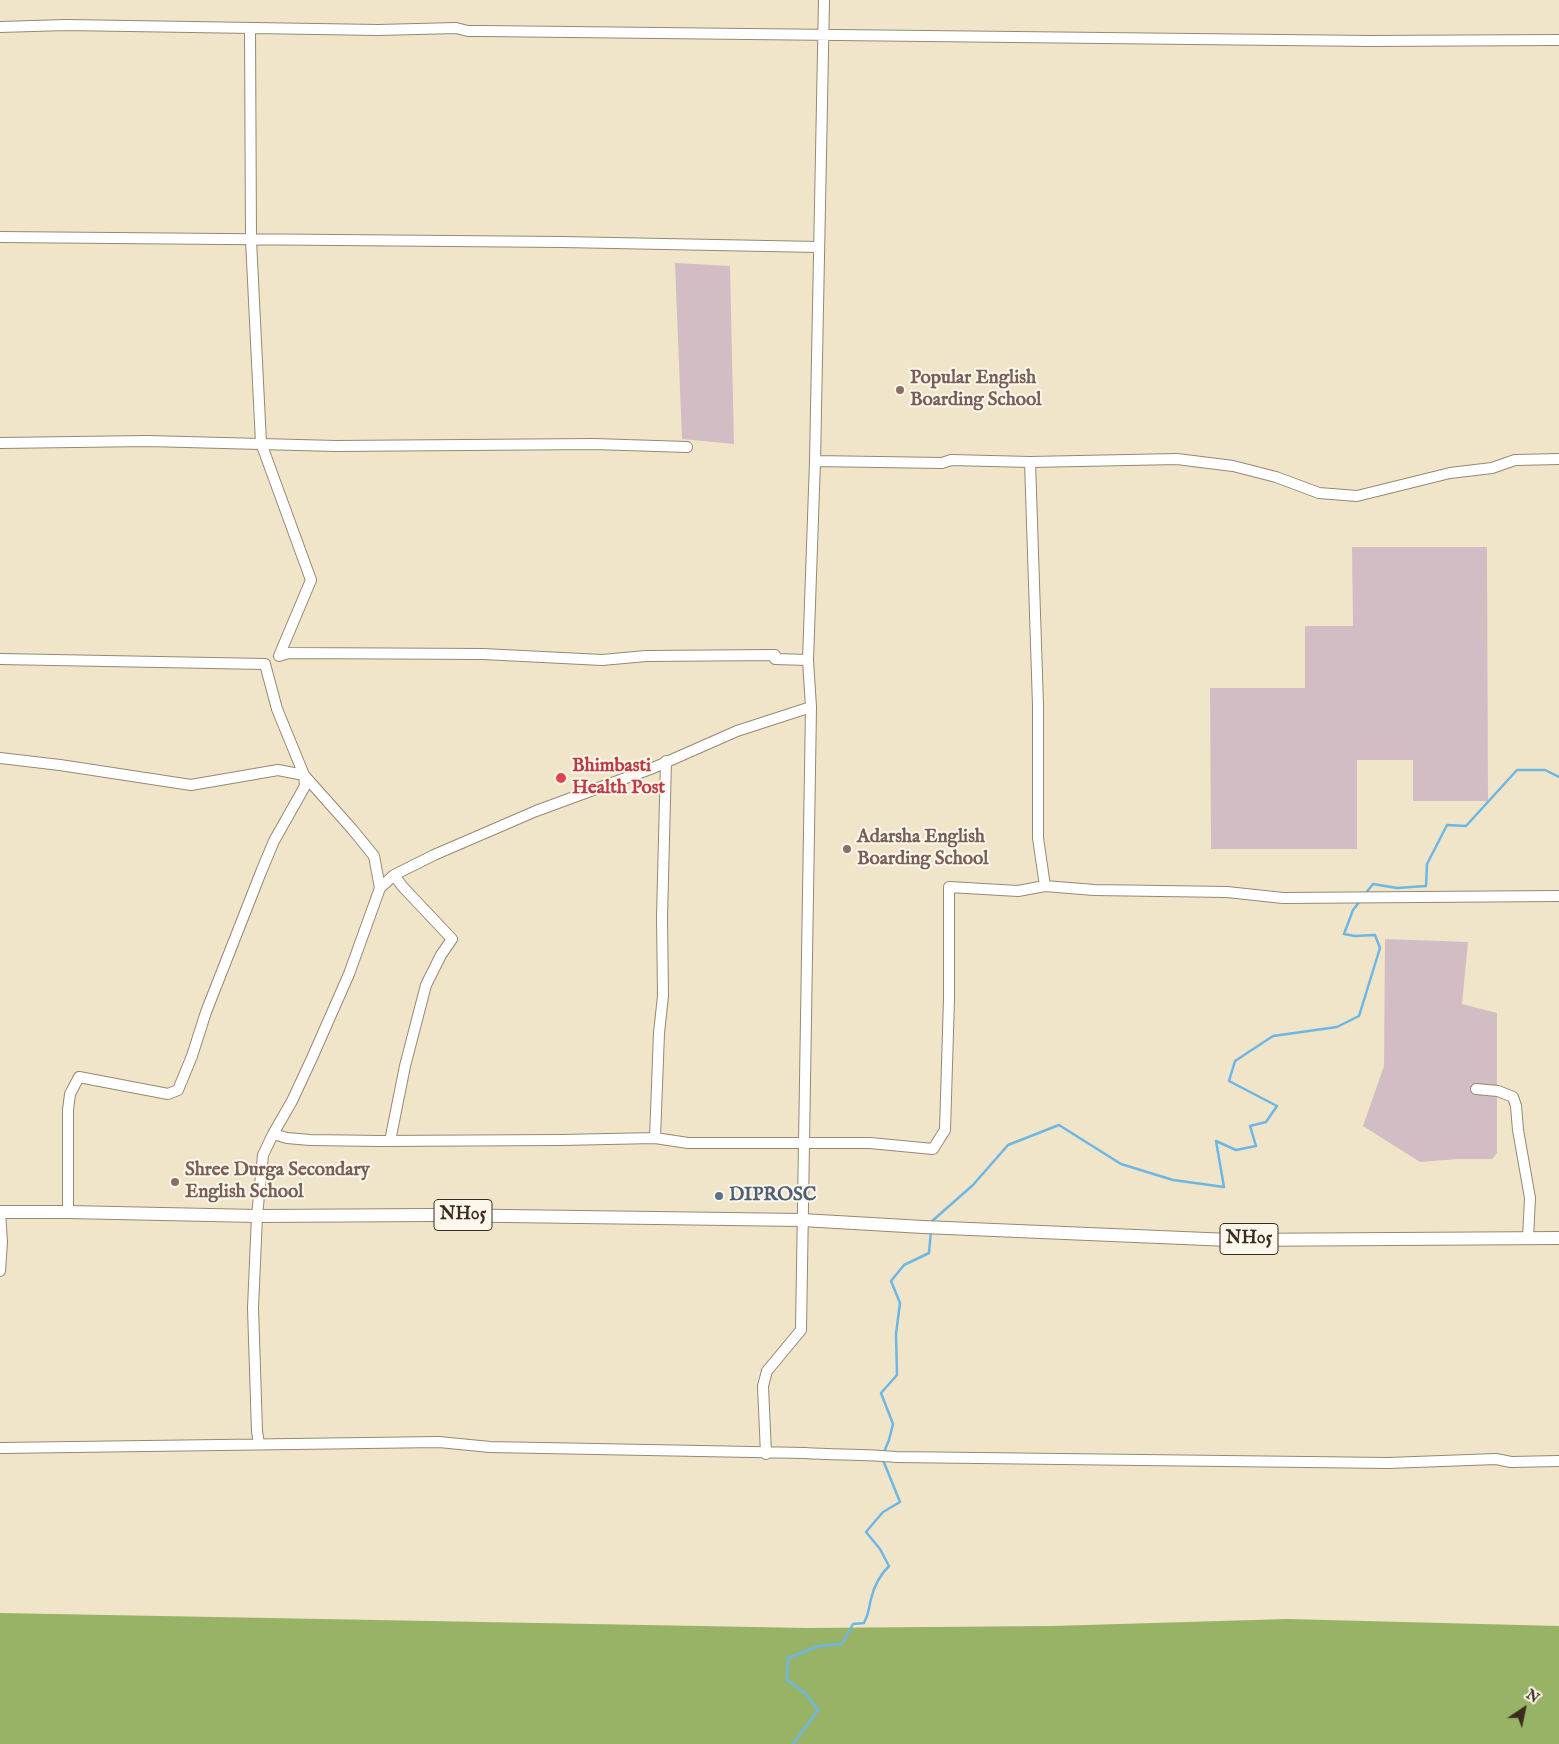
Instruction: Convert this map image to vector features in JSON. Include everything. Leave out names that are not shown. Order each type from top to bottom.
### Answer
[{"type":"main road","name":"NH05","points":[[0,1212],[802,1220],[1230,1240],[1559,1238]]},
{"type":"street","points":[[766,1454],[762,1386],[767,1371],[801,1330],[803,1290],[802,1220],[805,1142],[811,706],[808,660],[815,461],[824,0]]},
{"type":"street","points":[[0,27],[66,25],[378,30],[456,28],[468,31],[1370,41],[1559,40]]},
{"type":"street","points":[[250,28],[251,240],[260,443],[311,580],[279,656],[289,653],[483,654],[602,660],[646,656],[775,654],[775,659],[808,660]]},
{"type":"street","points":[[0,237],[818,247]]},
{"type":"street","points":[[0,443],[148,441],[336,446],[594,444],[687,447]]},
{"type":"street","points":[[815,461],[942,463],[951,460],[1030,462],[1176,459],[1234,466],[1276,477],[1319,493],[1358,496],[1450,473],[1492,468],[1515,460],[1559,459]]},
{"type":"street","points":[[1030,462],[1038,705],[1038,838],[1044,886]]},
{"type":"street","points":[[0,659],[265,664],[278,709],[304,775],[374,856],[380,888]]},
{"type":"street","points":[[259,1444],[253,1308],[257,1216],[263,1154],[292,1102],[349,974],[380,888],[394,875],[434,855],[536,811],[653,768],[737,731],[811,706]]},
{"type":"street","points":[[0,758],[60,765],[191,786],[278,770],[304,775]]},
{"type":"street","points":[[655,1138],[659,1033],[663,996],[662,917],[666,761]]},
{"type":"street","points":[[68,1212],[68,1110],[70,1094],[79,1077],[168,1094],[178,1090],[192,1056],[206,1012],[261,872],[274,841],[304,786],[304,775]]},
{"type":"street","points":[[390,1141],[405,1066],[426,985],[441,955],[452,939],[394,875]]},
{"type":"street","points":[[273,1134],[287,1138],[310,1140],[655,1138],[688,1142],[870,1143],[933,1149],[945,1130],[949,999],[949,887],[1018,891],[1044,886],[1094,890],[1227,892],[1283,898],[1559,896]]},
{"type":"street","points":[[1476,1089],[1498,1091],[1513,1097],[1530,1198],[1528,1238]]},
{"type":"street","points":[[0,1212],[2,1242],[0,1271]]},
{"type":"street","points":[[0,1448],[440,1442],[490,1447],[766,1454],[804,1453],[852,1456],[1388,1463],[1496,1459],[1511,1462],[1559,1461]]},
{"type":"shaded area","points":[[675,263],[730,266],[734,444],[682,439]]},
{"type":"shaded area","points":[[1352,547],[1487,547],[1488,801],[1413,801],[1413,760],[1357,760],[1357,849],[1211,849],[1210,688],[1305,688],[1305,626],[1353,626]]},
{"type":"shaded area","points":[[1385,939],[1468,942],[1462,1004],[1497,1013],[1497,1153],[1492,1159],[1420,1162],[1363,1126],[1384,1066]]},
{"type":"green space","points":[[0,1613],[807,1628],[1052,1626],[1287,1619],[1559,1626],[1559,1744],[0,1744]]},
{"type":"waterway","points":[[1365,894],[1373,884],[1397,888],[1426,886],[1427,864],[1447,825],[1466,826],[1517,770],[1545,770],[1559,777]]},
{"type":"waterway","points":[[931,1222],[973,1185],[1008,1145],[1059,1125],[1121,1164],[1173,1180],[1224,1187],[1216,1141],[1236,1150],[1256,1146],[1250,1126],[1266,1122],[1277,1106],[1229,1081],[1235,1061],[1273,1036],[1337,1027],[1359,1016],[1380,948],[1375,935],[1355,936],[1344,934],[1353,910],[1360,901]]},
{"type":"waterway","points":[[884,1452],[893,1424],[881,1393],[897,1375],[896,1334],[900,1303],[891,1281],[904,1265],[929,1253],[931,1230]]},
{"type":"waterway","points":[[793,1744],[818,1710],[805,1693],[787,1680],[788,1658],[819,1646],[842,1644],[853,1624],[864,1623],[872,1594],[880,1577],[889,1566],[880,1549],[866,1532],[883,1512],[900,1502],[883,1460]]},
{"type":"place","name":"Popular English Boarding School","points":[[900,390]]},
{"type":"place","name":"Bhimbasti Health Post","points":[[561,778]]},
{"type":"place","name":"Adarsha English Boarding School","points":[[847,849]]},
{"type":"place","name":"Shree Durga Secondary English School","points":[[175,1182]]},
{"type":"place","name":"DIPROSC","points":[[719,1196]]}]
